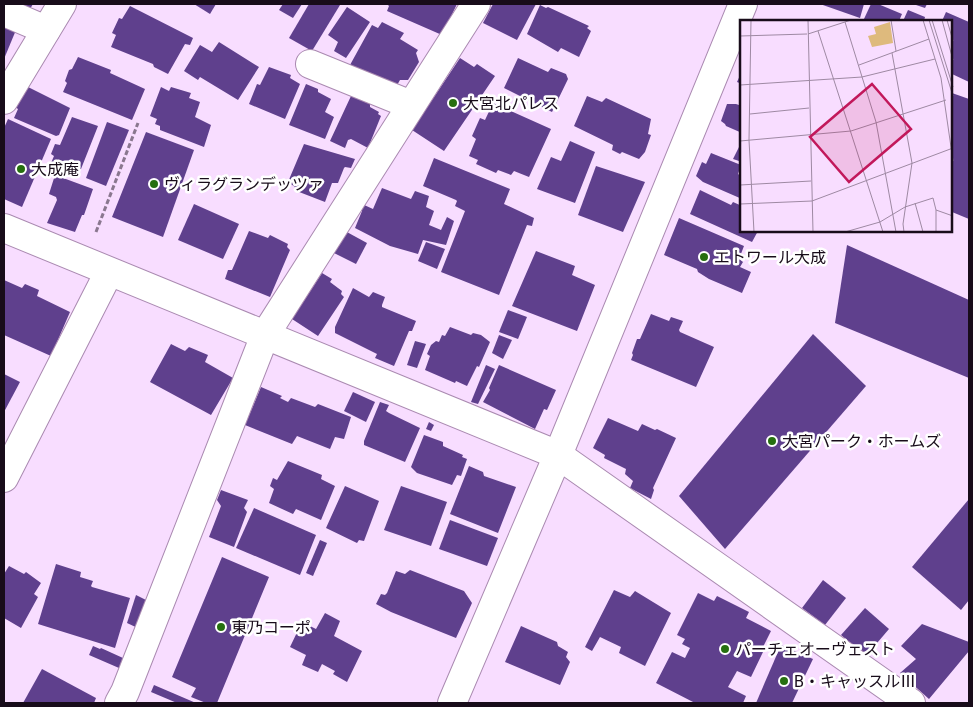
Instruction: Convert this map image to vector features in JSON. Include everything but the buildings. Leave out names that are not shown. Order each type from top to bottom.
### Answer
[{"type":"street","points":[[4,100],[62,4]]},
{"type":"street","points":[[119,703],[133,674],[265,335],[476,4]]},
{"type":"street","points":[[452,703],[558,455],[743,4]]},
{"type":"street","points":[[4,12],[46,30]]},
{"type":"street","points":[[310,64],[412,105]]},
{"type":"street","points":[[4,228],[558,455],[911,703]]},
{"type":"street","points":[[4,478],[97,267]]},
{"type":"path","points":[[97,267],[138,123]]},
{"type":"place","name":"大宮北パレス","points":[[453,103]]},
{"type":"place","name":"大成庵","points":[[21,169]]},
{"type":"place","name":"ヴィラグランデッツァ","points":[[154,184]]},
{"type":"place","name":"エトワール大成","points":[[704,257]]},
{"type":"place","name":"大宮パーク・ホームズ","points":[[772,441]]},
{"type":"place","name":"東乃コーポ","points":[[221,627]]},
{"type":"place","name":"パーチェオーヴェスト","points":[[725,649]]},
{"type":"place","name":"B・キャッスルⅢ","points":[[784,681]]}]
